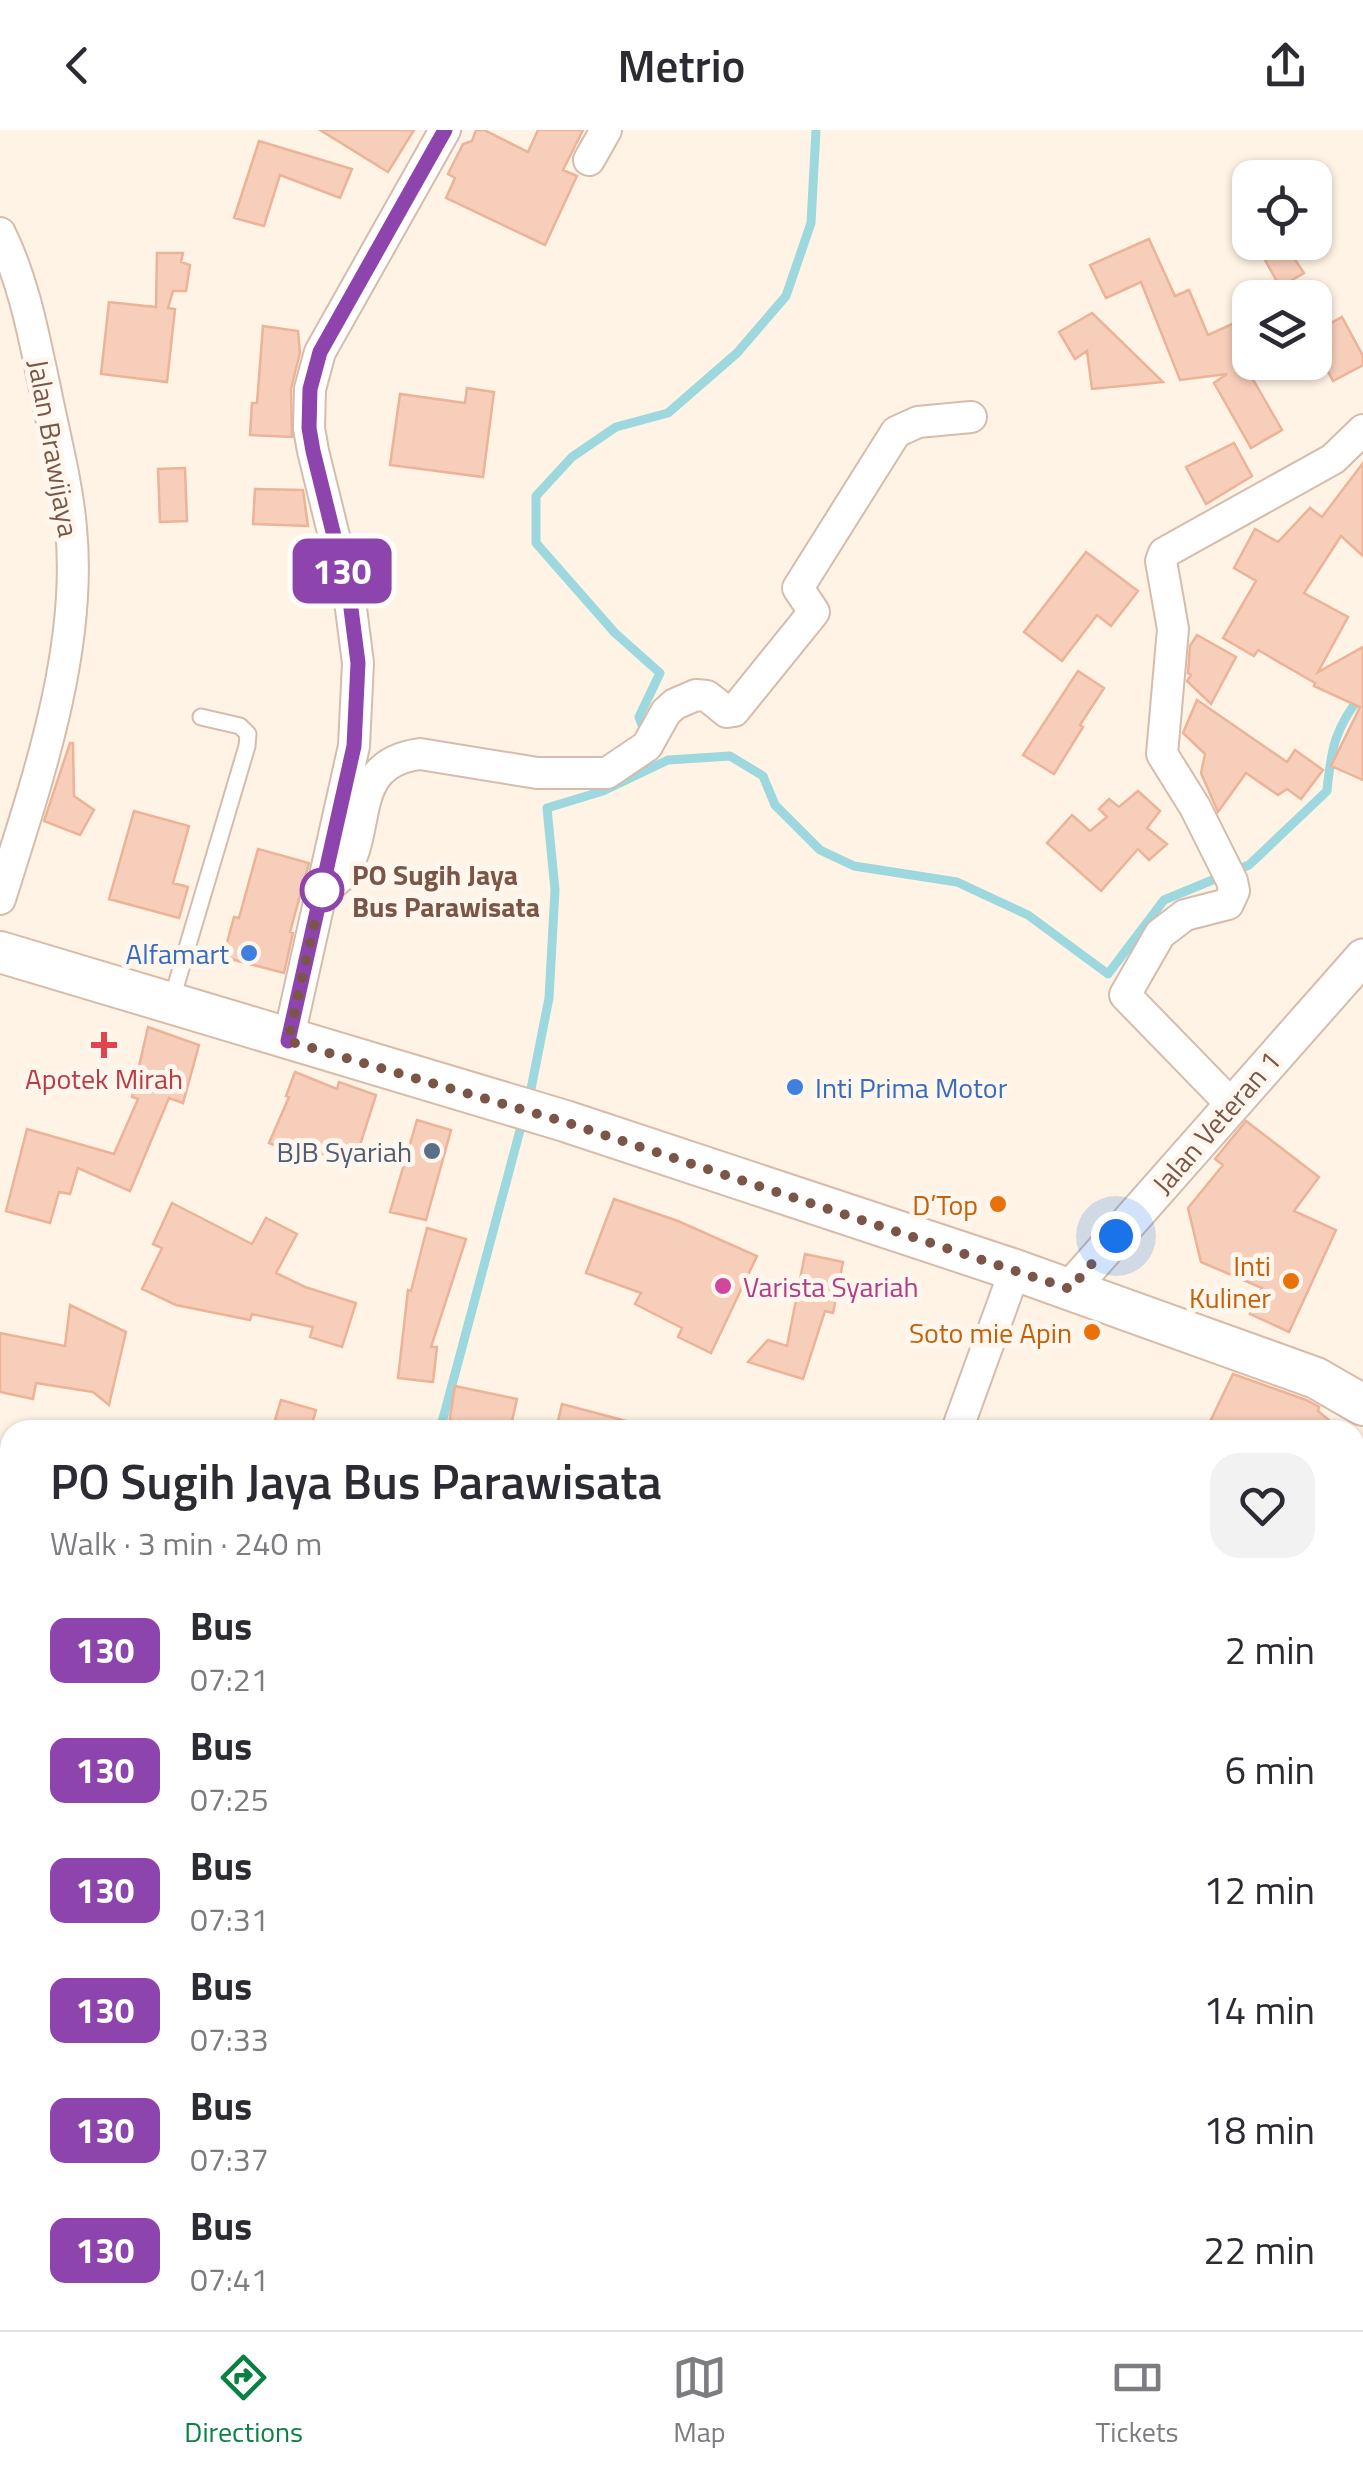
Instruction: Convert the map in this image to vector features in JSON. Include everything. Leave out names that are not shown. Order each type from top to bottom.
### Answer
[{"type":"main road","points":[[0,952],[499,1101],[1015,1270],[1316,1378],[1363,1406]]},
{"type":"street","points":[[288,1041],[354,746],[358,663],[350,601],[309,428],[313,370],[326,340],[445,130]]},
{"type":"street","points":[[588,160],[606,130]]},
{"type":"street","name":"Jalan Brawijaya","points":[[0,233],[25,293],[66,480],[72,532],[69,609],[46,754],[0,900]]},
{"type":"street","points":[[322,892],[342,875],[370,782],[382,768],[404,756],[420,754],[537,773],[607,773],[647,746],[666,712],[684,698],[707,696],[727,712],[734,711],[814,612],[798,588],[887,443],[904,426],[971,417]]},
{"type":"street","points":[[1230,1104],[1124,995],[1160,934],[1185,914],[1228,904],[1234,891],[1194,807],[1162,754],[1173,629],[1160,561],[1164,553],[1333,460],[1363,430]]},
{"type":"street","name":"Jalan Veteran 1","points":[[1070,1289],[1363,956]]},
{"type":"street","points":[[961,1420],[1015,1270]]},
{"type":"lane","points":[[171,1002],[247,746],[248,734],[240,726],[201,717]]},
{"type":"building","points":[[320,130],[414,130],[388,172]]},
{"type":"building","points":[[476,130],[484,130],[528,152],[538,130],[583,130],[563,170],[577,176],[545,245],[446,198],[455,178],[448,174],[463,144],[472,141]]},
{"type":"building","points":[[259,141],[352,169],[340,198],[280,175],[264,226],[234,218]]},
{"type":"building","points":[[1149,239],[1175,296],[1189,290],[1208,335],[1232,324],[1232,380],[1253,380],[1282,430],[1251,448],[1214,383],[1227,374],[1180,380],[1141,282],[1106,298],[1090,265]]},
{"type":"building","points":[[157,253],[183,253],[181,262],[190,265],[186,291],[173,291],[168,308],[175,309],[167,382],[101,374],[109,302],[156,307]]},
{"type":"building","points":[[1265,260],[1295,260],[1304,273],[1292,280],[1276,280]]},
{"type":"building","points":[[1092,313],[1163,382],[1092,389],[1087,351],[1075,359],[1059,332]]},
{"type":"building","points":[[1342,317],[1363,356],[1363,365],[1333,381],[1332,379],[1332,323]]},
{"type":"building","points":[[263,326],[298,331],[300,353],[291,389],[292,437],[250,435],[252,403],[257,403]]},
{"type":"building","points":[[467,388],[494,392],[483,477],[390,465],[400,394],[465,403]]},
{"type":"building","points":[[1234,443],[1252,476],[1206,504],[1186,467]]},
{"type":"building","points":[[1363,463],[1363,556],[1341,536],[1304,593],[1348,617],[1318,672],[1363,647],[1363,780],[1331,766],[1360,707],[1314,686],[1315,683],[1258,650],[1254,656],[1223,638],[1256,581],[1234,568],[1255,529],[1278,542],[1310,508],[1322,517]]},
{"type":"building","points":[[185,468],[187,521],[160,522],[158,469]]},
{"type":"building","points":[[255,489],[303,490],[308,526],[253,524]]},
{"type":"building","points":[[1086,552],[1138,591],[1111,626],[1097,615],[1062,661],[1024,632]]},
{"type":"building","points":[[1197,635],[1236,657],[1211,704],[1187,681],[1191,675],[1190,646]]},
{"type":"building","points":[[1078,671],[1104,688],[1054,774],[1023,755]]},
{"type":"building","points":[[1197,700],[1287,762],[1295,750],[1323,770],[1301,799],[1287,789],[1278,795],[1246,773],[1218,812],[1201,773],[1205,754],[1183,733]]},
{"type":"building","points":[[70,743],[74,796],[94,810],[80,835],[44,821]]},
{"type":"building","points":[[1138,791],[1160,811],[1147,828],[1167,844],[1149,860],[1138,849],[1101,891],[1047,843],[1072,815],[1090,831],[1107,817],[1099,809],[1109,799],[1119,807]]},
{"type":"building","points":[[134,811],[189,826],[173,883],[188,887],[179,918],[109,899]]},
{"type":"building","points":[[258,849],[309,863],[290,932],[293,933],[284,973],[223,957],[234,917],[239,918]]},
{"type":"building","points":[[148,1027],[199,1045],[183,1103],[169,1098],[130,1191],[78,1168],[70,1194],[59,1192],[50,1223],[6,1211],[27,1129],[114,1154],[138,1099],[132,1097]]},
{"type":"building","points":[[295,1072],[337,1089],[339,1082],[376,1095],[354,1164],[302,1147],[299,1155],[269,1143]]},
{"type":"building","points":[[417,1120],[451,1130],[426,1220],[390,1212]]},
{"type":"building","points":[[1246,1121],[1319,1177],[1294,1211],[1336,1230],[1289,1332],[1250,1314],[1262,1288],[1201,1262],[1188,1208],[1223,1165],[1215,1159]]},
{"type":"building","points":[[614,1199],[678,1221],[757,1256],[711,1353],[678,1337],[682,1328],[635,1304],[641,1293],[586,1273]]},
{"type":"building","points":[[172,1203],[252,1244],[266,1218],[297,1234],[276,1273],[356,1303],[342,1347],[310,1337],[313,1327],[252,1314],[250,1320],[176,1305],[142,1289],[162,1248],[153,1244]]},
{"type":"building","points":[[427,1228],[466,1239],[431,1347],[437,1347],[433,1382],[398,1378],[408,1290],[411,1291]]},
{"type":"building","points":[[805,1254],[843,1262],[833,1313],[825,1311],[803,1379],[748,1362],[768,1340],[787,1346]]},
{"type":"building","points":[[70,1305],[126,1332],[109,1405],[93,1392],[36,1383],[33,1399],[0,1392],[0,1333],[65,1346]]},
{"type":"building","points":[[1233,1374],[1306,1400],[1319,1407],[1318,1411],[1329,1420],[1211,1420]]},
{"type":"building","points":[[455,1386],[517,1399],[512,1420],[450,1420]]},
{"type":"building","points":[[281,1400],[316,1410],[313,1420],[275,1420]]},
{"type":"building","points":[[562,1404],[622,1420],[558,1420]]},
{"type":"waterway","points":[[646,735],[639,717],[660,673],[615,633],[536,543],[536,496],[572,457],[616,427],[668,413],[737,353],[786,296],[811,223],[816,130]]},
{"type":"waterway","points":[[529,1099],[549,998],[555,890],[547,808],[603,791],[668,760],[730,756],[763,776],[775,805],[820,850],[854,866],[957,882],[1028,915],[1108,974],[1164,900],[1249,865],[1327,791],[1336,739],[1363,693]]},
{"type":"waterway","points":[[443,1420],[523,1119]]},
{"type":"bus line","name":"130","points":[[288,1041],[354,746],[358,707],[358,663],[350,601],[309,428],[313,370],[340,314],[445,130]]},
{"type":"place","name":"PO Sugih Jaya Bus Parawisata","points":[[322,890]]},
{"type":"place","name":"Alfamart","points":[[249,953]]},
{"type":"place","name":"Apotek Mirah","points":[[104,1045]]},
{"type":"place","name":"Inti Prima Motor","points":[[795,1087]]},
{"type":"place","name":"BJB Syariah","points":[[432,1151]]},
{"type":"place","name":"D’Top","points":[[998,1204]]},
{"type":"place","name":"Inti Kuliner","points":[[1291,1281]]},
{"type":"place","name":"Varista Syariah","points":[[723,1286]]},
{"type":"place","name":"Soto mie Apin","points":[[1092,1332]]},
{"type":"route","points":[[322,890],[288,1041],[499,1101],[1070,1289],[1116,1236]]}]
